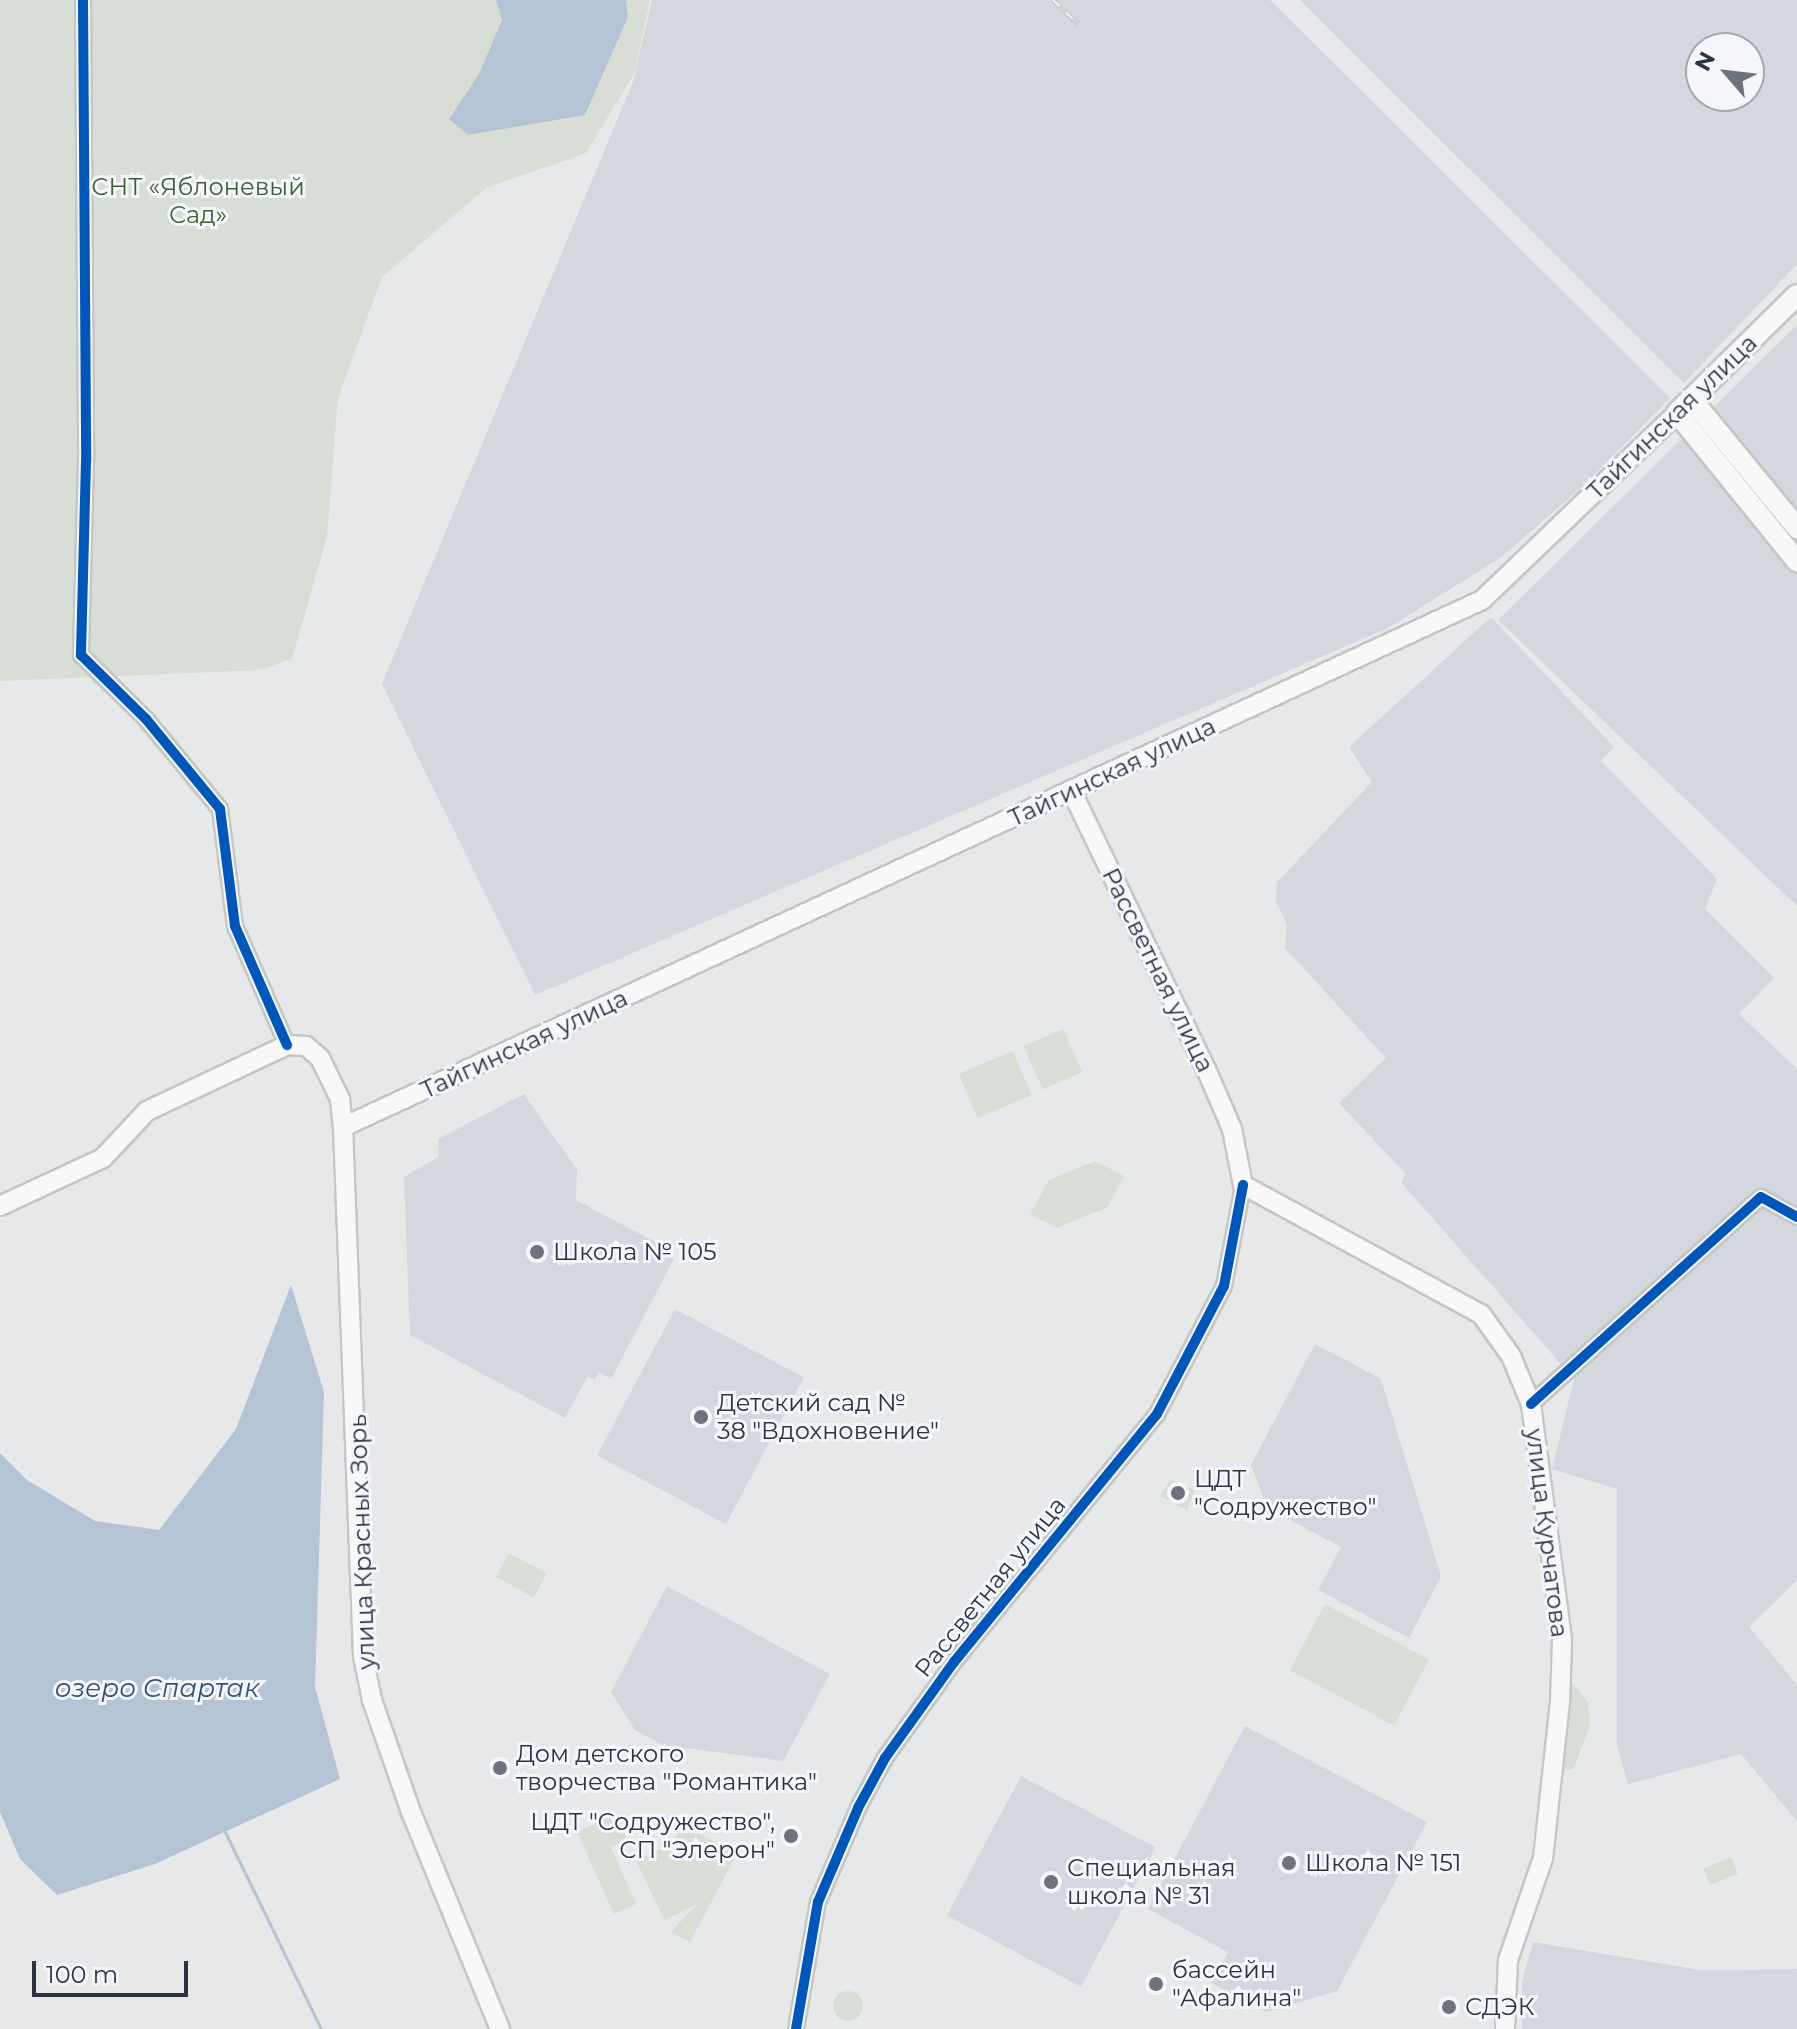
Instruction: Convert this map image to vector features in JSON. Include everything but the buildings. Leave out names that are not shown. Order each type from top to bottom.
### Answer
[{"type":"highway","name":"Тайгинская улица","points":[[1684,407],[1797,295]]},
{"type":"highway","points":[[1684,407],[1797,528]]},
{"type":"highway","points":[[1684,407],[1797,561]]},
{"type":"main road","name":"Тайгинская улица","points":[[343,1127],[1482,600],[1684,407]]},
{"type":"main road","name":"Рассветная улица","points":[[1071,790],[1206,1069],[1232,1129],[1243,1185]]},
{"type":"main road","name":"улица Красных Зорь","points":[[287,1045],[306,1046],[320,1058],[340,1099],[363,1656],[372,1700],[411,1812],[500,2029]]},
{"type":"main road","points":[[0,1206],[103,1158],[147,1111],[287,1045]]},
{"type":"main road","name":"улица Курчатова","points":[[1243,1185],[1481,1314],[1511,1356],[1531,1404],[1562,1640],[1560,1702],[1543,1858],[1508,1960],[1505,2029]]},
{"type":"street","points":[[83,0],[86,461],[81,655],[146,719],[220,809],[235,926],[287,1045]]},
{"type":"street","name":"Рассветная улица","points":[[796,2029],[818,1902],[862,1799],[954,1662],[1157,1414],[1224,1286],[1243,1185]]},
{"type":"street","points":[[1531,1404],[1761,1197],[1797,1217]]},
{"type":"shaded area","points":[[652,0],[1270,0],[1670,398],[1582,487],[1500,558],[1388,628],[535,995],[382,684],[633,82]]},
{"type":"shaded area","points":[[1300,0],[1797,0],[1797,264],[1684,383]]},
{"type":"shaded area","points":[[1797,325],[1797,906],[1498,620]]},
{"type":"shaded area","points":[[1491,617],[1614,747],[1601,761],[1717,879],[1705,909],[1774,978],[1739,1014],[1797,1069],[1797,1580],[1749,1627],[1797,1685],[1797,1821],[1741,1754],[1628,1784],[1617,1745],[1617,1489],[1552,1469],[1574,1379],[1401,1182],[1406,1174],[1339,1103],[1386,1058],[1285,948],[1287,924],[1276,902],[1277,882],[1372,782],[1349,747]]},
{"type":"shaded area","name":"Школа № 105","points":[[524,1094],[577,1170],[576,1200],[661,1245],[674,1259],[611,1379],[599,1372],[595,1380],[588,1376],[565,1418],[410,1335],[404,1177],[439,1157],[438,1139]]},
{"type":"shaded area","name":"Детский сад № 38 \"Вдохновение\"","points":[[675,1309],[804,1378],[726,1524],[597,1456]]},
{"type":"shaded area","points":[[1315,1344],[1381,1379],[1441,1576],[1409,1638],[1318,1590],[1341,1547],[1267,1508],[1251,1465]]},
{"type":"shaded area","points":[[667,1586],[830,1674],[783,1761],[663,1745],[635,1730],[611,1692]]},
{"type":"shaded area","name":"Школа № 151","points":[[1245,1726],[1427,1822],[1337,1991],[1266,2012],[1212,1983],[1228,1952],[1148,1909]]},
{"type":"shaded area","name":"Специальная школа № 31","points":[[1021,1776],[1155,1847],[1081,1987],[947,1916]]},
{"type":"shaded area","points":[[1533,1942],[1700,1970],[1797,1969],[1797,2029],[1522,2029],[1522,1982]]},
{"type":"green space","name":"СНТ «Яблоневый Сад»","points":[[0,0],[650,0],[634,74],[586,153],[486,188],[382,277],[338,398],[327,536],[292,659],[260,670],[0,681]]},
{"type":"green space","points":[[1063,1029],[1082,1072],[1043,1089],[1024,1046]]},
{"type":"green space","points":[[1013,1051],[1032,1095],[977,1118],[959,1074]]},
{"type":"green space","points":[[1095,1161],[1124,1176],[1108,1207],[1056,1228],[1030,1214],[1049,1180]]},
{"type":"green space","name":"ЦДТ \"Содружество\"","points":[[1171,1480],[1195,1490],[1187,1510],[1160,1496]]},
{"type":"green space","points":[[509,1553],[547,1574],[534,1597],[496,1577]]},
{"type":"green space","points":[[1325,1604],[1429,1659],[1394,1726],[1290,1670]]},
{"type":"green space","points":[[1570,1681],[1588,1702],[1590,1725],[1574,1768],[1564,1771]]},
{"type":"green space","points":[[616,1814],[627,1839],[611,1847],[636,1904],[614,1914],[577,1832]]},
{"type":"green space","points":[[683,1825],[737,1854],[690,1942],[671,1932],[696,1905],[664,1920],[636,1860],[671,1844]]},
{"type":"green space","points":[[1731,1857],[1738,1874],[1710,1885],[1703,1868]]},
{"type":"green space","points":[[848,1991],[859,1995],[863,2006],[859,2017],[848,2021],[837,2017],[833,2006],[837,1995]]},
{"type":"water","points":[[496,0],[626,0],[628,17],[585,115],[468,135],[449,119],[479,74],[502,20]]},
{"type":"water","name":"озеро Спартак","points":[[291,1285],[324,1392],[315,1687],[340,1779],[155,1864],[57,1895],[20,1859],[0,1812],[0,1453],[27,1480],[95,1521],[159,1530],[236,1429]]},
{"type":"waterway","points":[[225,1832],[321,2029]]},
{"type":"railway","points":[[1053,0],[1078,24]]},
{"type":"cycle path","points":[[83,0],[86,461],[81,655],[146,719],[220,809],[235,926],[287,1045]]},
{"type":"cycle path","points":[[796,2029],[818,1902],[858,1808],[885,1758],[954,1662],[1157,1414],[1224,1286],[1243,1185]]},
{"type":"cycle path","points":[[1531,1404],[1761,1197],[1797,1217]]},
{"type":"place","name":"Школа № 105","points":[[537,1252]]},
{"type":"place","name":"Детский сад № 38 \"Вдохновение\"","points":[[701,1417]]},
{"type":"place","name":"ЦДТ \"Содружество\"","points":[[1178,1493]]},
{"type":"place","name":"Дом детского творчества \"Романтика\"","points":[[500,1768]]},
{"type":"place","name":"ЦДТ \"Содружество\", СП \"Элерон\"","points":[[791,1836]]},
{"type":"place","name":"Школа № 151","points":[[1289,1863]]},
{"type":"place","name":"Специальная школа № 31","points":[[1051,1882]]},
{"type":"place","name":"бассейн \"Афалина\"","points":[[1156,1984]]},
{"type":"place","name":"СДЭК","points":[[1449,2007]]}]
